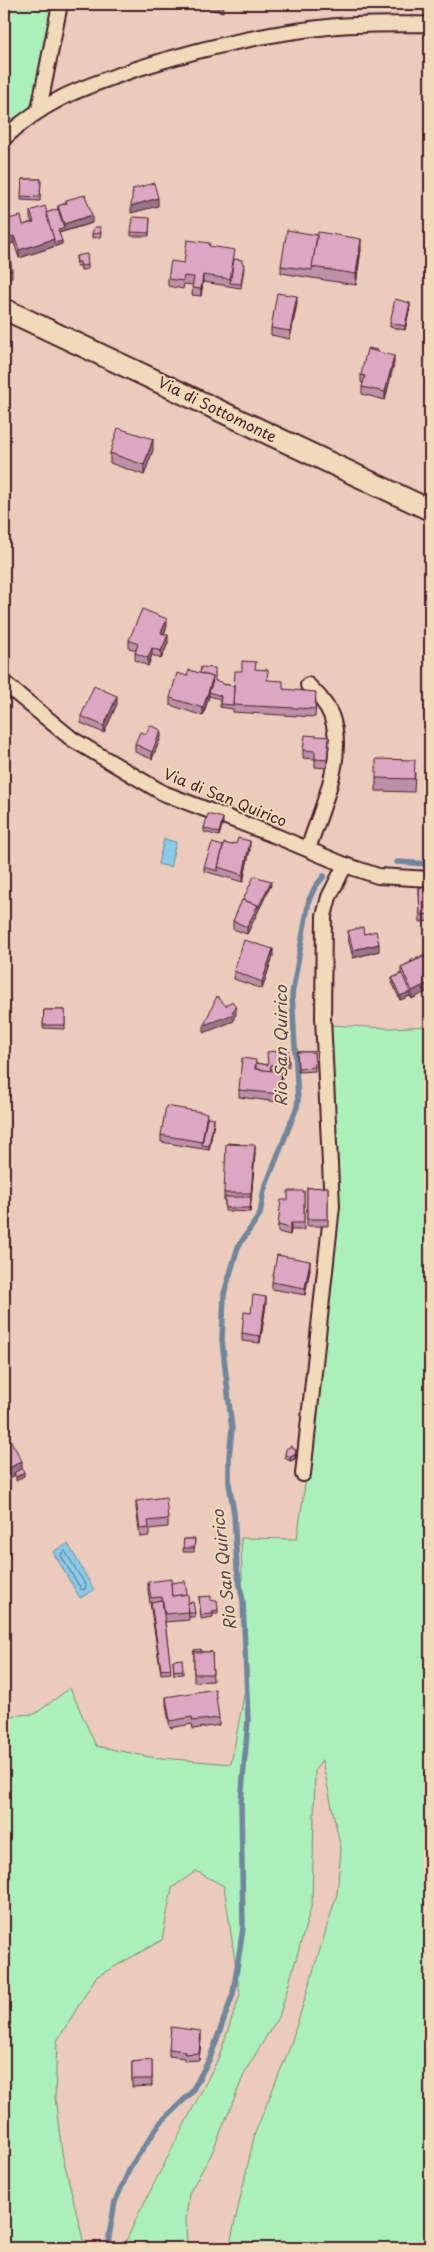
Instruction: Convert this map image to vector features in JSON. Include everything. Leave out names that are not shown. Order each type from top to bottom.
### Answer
[{"type":"main road","name":"Via di Sottomonte","points":[[4,309],[430,510]]},
{"type":"street","points":[[39,109],[60,4]]},
{"type":"street","points":[[4,138],[39,109],[61,96],[82,87],[177,56],[240,40],[330,27],[430,24]]},
{"type":"street","name":"Via di San Quirico","points":[[4,683],[72,739],[163,793],[308,849],[345,866],[378,876],[430,879]]},
{"type":"street","points":[[308,685],[323,700],[331,714],[335,728],[335,770],[308,849]]},
{"type":"street","points":[[304,1474],[332,1206],[323,1018],[324,916],[329,897],[345,866]]},
{"type":"green space","points":[[4,4],[54,4],[41,100],[4,131]]},
{"type":"green space","points":[[329,1025],[390,1028],[430,1026],[430,2248],[229,2248],[255,2133],[290,2047],[337,1894],[341,1849],[322,1760],[315,1770],[312,1904],[280,2014],[246,2070],[211,2155],[189,2193],[186,2220],[187,2248],[123,2248],[218,2059],[240,1995],[224,1886],[196,1871],[172,1888],[162,1940],[96,1977],[57,2041],[55,2097],[62,2153],[85,2248],[4,2248],[4,1716],[35,1714],[70,1688],[96,1746],[150,1757],[231,1764],[245,1690],[241,1538],[297,1539],[312,1438],[339,1208]]},
{"type":"water","points":[[164,839],[176,842],[170,867],[158,864]]},
{"type":"water","points":[[68,1544],[94,1590],[80,1598],[53,1552]]},
{"type":"building","points":[[212,4],[224,4],[223,8],[211,6]]},
{"type":"building","points":[[22,179],[41,179],[40,197],[21,196]]},
{"type":"building","points":[[154,183],[158,198],[131,206],[133,189]]},
{"type":"building","points":[[85,195],[92,215],[64,224],[58,206],[67,203],[66,200]]},
{"type":"building","points":[[45,206],[54,239],[19,250],[14,236],[4,239],[4,220],[21,216],[23,225],[34,222],[30,211]]},
{"type":"building","points":[[58,209],[64,228],[58,230],[62,241],[54,243],[46,213]]},
{"type":"building","points":[[133,217],[150,218],[149,233],[131,232]]},
{"type":"building","points":[[94,227],[100,227],[101,233],[92,234]]},
{"type":"building","points":[[287,230],[317,235],[312,270],[281,266]]},
{"type":"building","points":[[318,232],[361,239],[356,274],[312,267]]},
{"type":"building","points":[[187,240],[210,243],[209,246],[235,250],[230,279],[203,275],[201,289],[192,288],[194,277],[184,276],[183,281],[168,279],[171,261],[184,263]]},
{"type":"building","points":[[87,254],[88,265],[81,266],[80,262],[77,262],[76,256]]},
{"type":"building","points":[[4,257],[10,257],[12,270],[4,271]]},
{"type":"building","points":[[234,259],[242,260],[244,264],[241,284],[230,283]]},
{"type":"building","points":[[277,293],[297,296],[290,331],[271,328]]},
{"type":"building","points":[[395,299],[410,303],[405,326],[390,323]]},
{"type":"building","points":[[367,349],[394,356],[385,392],[362,387],[365,376],[361,375]]},
{"type":"building","points":[[118,428],[153,439],[144,465],[110,453]]},
{"type":"building","points":[[142,609],[167,619],[161,633],[168,635],[161,651],[152,648],[148,658],[135,653],[138,644],[129,640]]},
{"type":"building","points":[[242,661],[256,662],[255,669],[268,670],[267,680],[283,681],[283,689],[316,692],[315,709],[233,705],[235,671],[242,671]]},
{"type":"building","points":[[201,667],[215,668],[215,681],[234,686],[233,705],[220,704],[221,696],[209,692],[213,677],[200,673]]},
{"type":"building","points":[[189,670],[213,677],[203,708],[170,698],[177,673],[187,676]]},
{"type":"building","points":[[94,686],[117,696],[104,726],[81,716]]},
{"type":"building","points":[[150,725],[161,730],[152,752],[135,744],[140,732],[146,734]]},
{"type":"building","points":[[305,735],[329,737],[327,760],[315,759],[315,751],[303,750]]},
{"type":"building","points":[[376,759],[415,760],[414,779],[376,778]]},
{"type":"building","points":[[208,814],[223,818],[219,833],[204,828]]},
{"type":"building","points":[[238,838],[250,841],[243,875],[218,867],[224,843],[236,844]]},
{"type":"building","points":[[212,843],[223,846],[218,871],[204,867]]},
{"type":"building","points":[[254,876],[271,881],[258,908],[258,905],[243,900]]},
{"type":"building","points":[[430,887],[430,914],[420,915],[419,888]]},
{"type":"building","points":[[242,900],[258,905],[247,927],[233,921]]},
{"type":"building","points":[[363,927],[364,934],[376,931],[379,944],[353,950],[348,931]]},
{"type":"building","points":[[244,940],[273,949],[262,982],[234,971]]},
{"type":"building","points":[[428,953],[429,955],[412,962],[411,960]]},
{"type":"building","points":[[430,954],[430,982],[412,991],[401,967]]},
{"type":"building","points":[[402,974],[410,992],[400,996],[392,978]]},
{"type":"building","points":[[217,996],[226,1006],[232,1001],[236,1007],[232,1012],[234,1014],[204,1025]]},
{"type":"building","points":[[44,1010],[65,1010],[65,1025],[43,1025]]},
{"type":"building","points":[[288,1050],[289,1063],[271,1065],[270,1071],[256,1069],[256,1063],[268,1065],[267,1052]]},
{"type":"building","points":[[297,1052],[314,1052],[315,1067],[298,1068]]},
{"type":"building","points":[[242,1058],[256,1060],[255,1069],[282,1072],[279,1094],[239,1090]]},
{"type":"building","points":[[166,1106],[207,1113],[202,1142],[161,1135]]},
{"type":"building","points":[[207,1117],[214,1118],[209,1146],[202,1145]]},
{"type":"building","points":[[226,1144],[255,1145],[251,1193],[224,1193]]},
{"type":"building","points":[[328,1187],[328,1219],[307,1219],[307,1188]]},
{"type":"building","points":[[288,1191],[304,1191],[304,1223],[291,1223],[290,1228],[278,1225],[281,1200],[288,1200]]},
{"type":"building","points":[[225,1197],[251,1197],[250,1208],[225,1208]]},
{"type":"building","points":[[277,1255],[310,1261],[305,1288],[272,1282]]},
{"type":"building","points":[[253,1295],[266,1297],[260,1336],[242,1333],[244,1312],[251,1313]]},
{"type":"building","points":[[4,1428],[22,1461],[4,1471]]},
{"type":"building","points":[[291,1446],[296,1450],[295,1455],[290,1457],[285,1454],[286,1449]]},
{"type":"building","points":[[22,1468],[24,1472],[16,1477],[14,1473]]},
{"type":"building","points":[[166,1497],[168,1519],[148,1521],[149,1528],[140,1529],[136,1501]]},
{"type":"building","points":[[184,1539],[195,1539],[194,1548],[183,1548]]},
{"type":"building","points":[[171,1579],[172,1596],[188,1594],[189,1612],[165,1614],[162,1597],[151,1598],[148,1582]]},
{"type":"building","points":[[185,1581],[187,1594],[172,1596],[171,1583]]},
{"type":"building","points":[[211,1596],[211,1601],[217,1600],[218,1610],[212,1611],[213,1614],[201,1615],[199,1597]]},
{"type":"building","points":[[162,1600],[171,1669],[161,1670],[151,1602]]},
{"type":"building","points":[[193,1602],[195,1613],[189,1613],[188,1603]]},
{"type":"building","points":[[201,1649],[201,1652],[194,1652],[194,1650]]},
{"type":"building","points":[[194,1652],[212,1652],[213,1674],[194,1674]]},
{"type":"building","points":[[182,1659],[183,1670],[174,1671],[173,1660]]},
{"type":"building","points":[[215,1689],[219,1718],[193,1721],[192,1717],[170,1721],[166,1697]]},
{"type":"building","points":[[171,2027],[201,2031],[199,2053],[184,2054],[185,2051],[169,2049]]},
{"type":"building","points":[[152,2060],[152,2079],[132,2079],[132,2062]]},
{"type":"waterway","name":"Rio San Quirico","points":[[397,862],[430,864]]},
{"type":"waterway","name":"Rio San Quirico","points":[[110,2248],[109,2236],[115,2202],[131,2166],[161,2122],[191,2093],[210,2058],[233,1994],[243,1928],[241,1802],[248,1721],[243,1601],[237,1569],[234,1513],[229,1484],[229,1456],[232,1429],[222,1340],[224,1294],[238,1247],[260,1214],[264,1190],[297,1107],[292,994],[309,900],[315,887],[324,876]]}]
